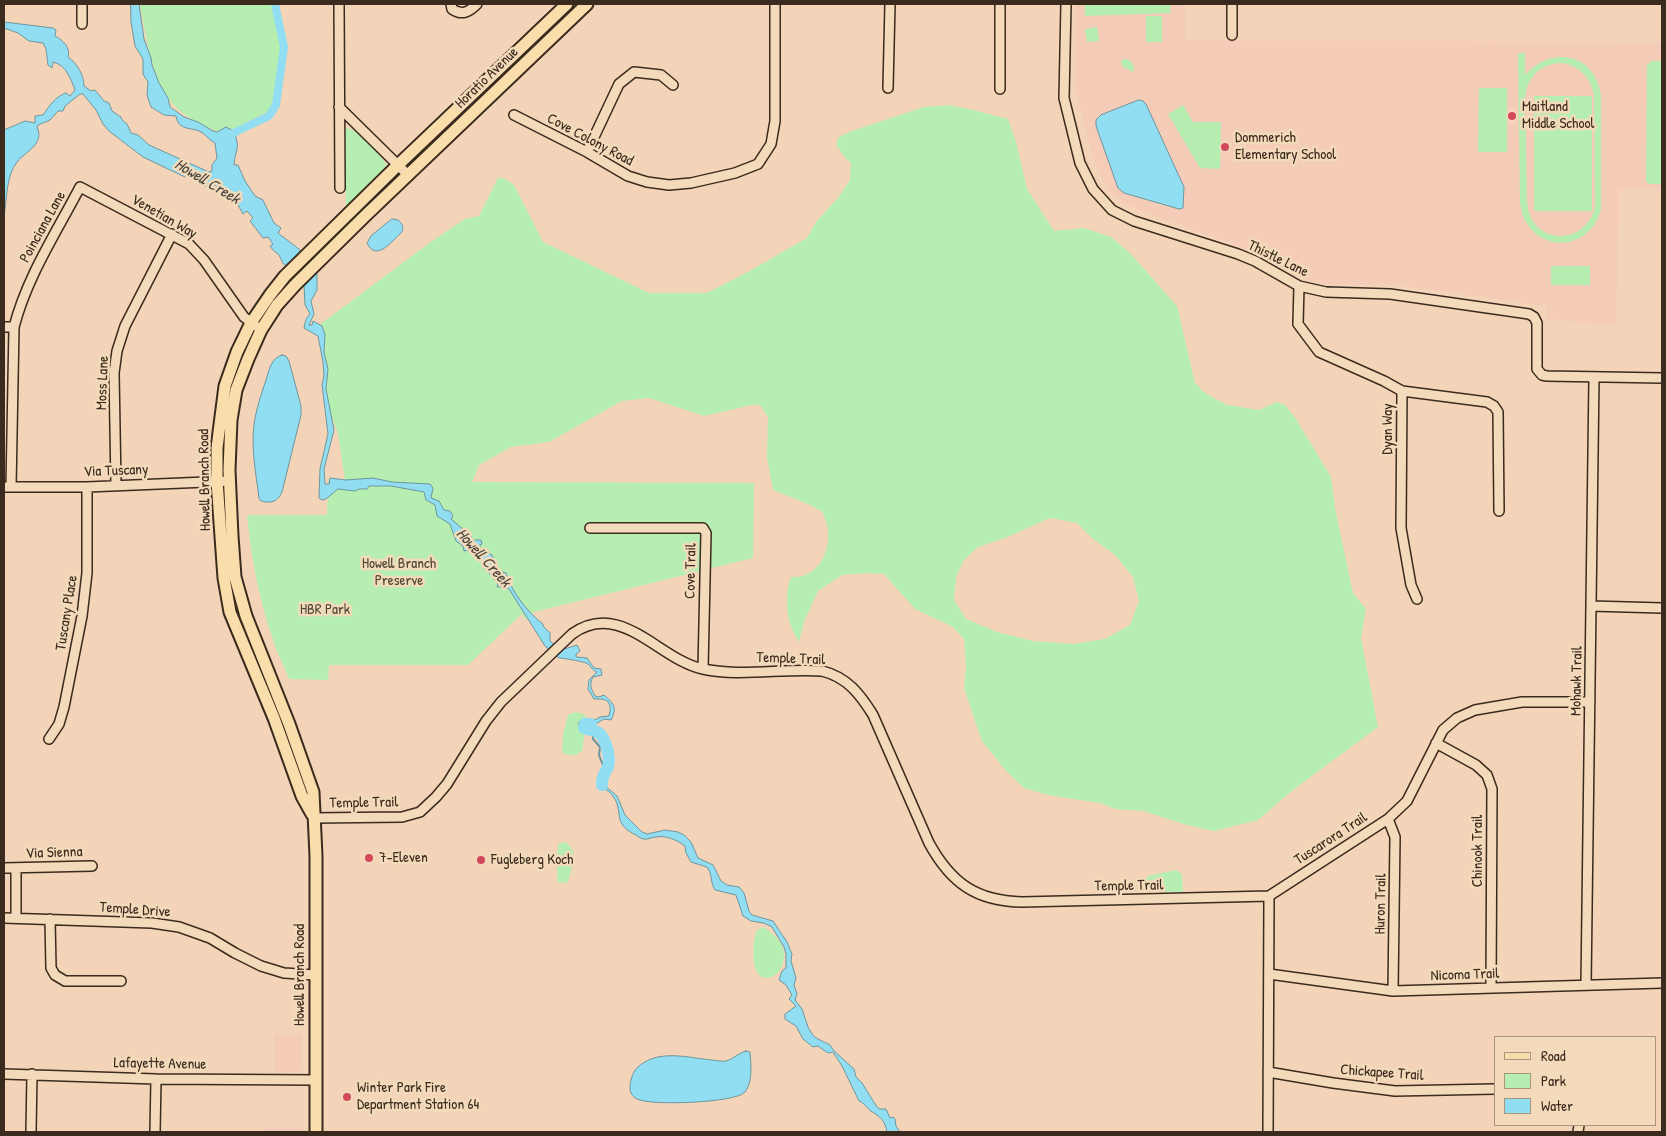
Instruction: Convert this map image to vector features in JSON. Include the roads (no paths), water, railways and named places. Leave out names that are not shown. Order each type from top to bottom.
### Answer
[{"type":"main road","name":"Horatio Avenue","points":[[398,165],[567,4]]},
{"type":"main road","name":"Horatio Avenue","points":[[408,175],[587,4]]},
{"type":"main road","points":[[512,56],[521,66]]},
{"type":"main road","name":"Howell Branch Road","points":[[314,818],[302,796],[274,718],[230,612],[224,578],[217,481],[217,448],[225,386],[237,352],[251,322],[285,276],[398,165]]},
{"type":"main road","name":"Howell Branch Road","points":[[316,1132],[316,856],[313,792],[289,724],[246,616],[236,577],[232,536],[230,420],[236,390],[248,358],[261,330],[277,305],[316,264],[408,175]]},
{"type":"street","points":[[82,4],[82,24]]},
{"type":"street","points":[[339,4],[340,188]]},
{"type":"street","points":[[451,4],[452,9],[458,13],[465,13],[477,4]]},
{"type":"street","name":"Cove Colony Road","points":[[514,115],[587,152],[628,176],[647,182],[669,185],[691,183],[735,173],[758,164],[771,144],[776,121],[775,4]]},
{"type":"street","points":[[888,88],[890,4]]},
{"type":"street","points":[[1000,4],[1000,90]]},
{"type":"street","name":"Thistle Lane","points":[[1066,4],[1064,98],[1080,163],[1093,189],[1112,210],[1134,221],[1238,254],[1255,261],[1299,286],[1326,292],[1412,296],[1529,314],[1534,317],[1537,323],[1537,364],[1540,373],[1547,376],[1662,378]]},
{"type":"street","points":[[1232,4],[1232,35]]},
{"type":"street","points":[[587,152],[619,84],[634,72],[661,75],[673,84]]},
{"type":"street","points":[[339,107],[408,175]]},
{"type":"street","name":"Venetian Way","points":[[80,188],[189,244],[204,260],[244,317],[261,330]]},
{"type":"street","name":"Poinciana Lane","points":[[7,487],[14,327],[27,285],[80,188]]},
{"type":"street","name":"Moss Lane","points":[[116,485],[114,373],[117,351],[125,326],[172,234]]},
{"type":"street","name":"Dyan Way","points":[[1299,286],[1298,324],[1319,352],[1402,391],[1401,528],[1410,585],[1417,599]]},
{"type":"street","points":[[4,327],[14,327]]},
{"type":"street","name":"Mohawk Trail","points":[[1586,985],[1594,377]]},
{"type":"street","points":[[1402,391],[1487,402],[1494,406],[1498,412],[1499,511]]},
{"type":"street","name":"Via Tuscany","points":[[7,487],[87,487],[230,481]]},
{"type":"street","name":"Tuscany Place","points":[[50,739],[59,724],[64,707],[82,616],[87,573],[87,487]]},
{"type":"street","name":"Cove Trail","points":[[590,528],[703,528],[706,533],[703,669]]},
{"type":"street","points":[[1591,606],[1662,608]]},
{"type":"street","name":"Temple Trail","points":[[314,818],[402,817],[420,812],[447,784],[486,721],[501,702],[572,634],[583,627],[596,623],[609,623],[636,633],[680,660],[703,669],[728,671],[822,671],[834,675],[848,684],[861,696],[873,715],[938,860],[960,883],[986,897],[1008,902],[1022,902],[1270,896]]},
{"type":"street","name":"Tuscarora Trail","points":[[1270,896],[1388,819],[1407,801],[1436,743],[1444,730],[1457,718],[1475,710],[1522,702],[1590,702]]},
{"type":"street","name":"Chinook Trail","points":[[1436,743],[1476,765],[1487,775],[1492,789],[1491,987]]},
{"type":"street","name":"Huron Trail","points":[[1388,819],[1395,837],[1393,990]]},
{"type":"street","name":"Via Sienna","points":[[4,868],[92,866]]},
{"type":"street","name":"Via Sienna","points":[[16,869],[16,918]]},
{"type":"street","points":[[1268,1132],[1270,896]]},
{"type":"street","name":"Temple Drive","points":[[4,918],[152,923],[179,927],[210,938],[235,953],[267,968],[284,973],[315,975]]},
{"type":"street","points":[[50,919],[51,968],[55,974],[65,981],[121,981]]},
{"type":"street","name":"Nicoma Trail","points":[[1269,974],[1393,990],[1662,984]]},
{"type":"street","name":"Chickapee Trail","points":[[1268,1072],[1395,1091],[1494,1089]]},
{"type":"street","name":"Lafayette Avenue","points":[[4,1074],[156,1079],[316,1080]]},
{"type":"street","points":[[31,1132],[32,1074]]},
{"type":"street","points":[[155,1132],[156,1079]]},
{"type":"water","points":[[131,4],[139,4],[144,39],[152,65],[159,83],[168,98],[170,107],[184,117],[198,122],[213,131],[217,132],[226,127],[234,131],[237,146],[234,165],[238,165],[245,181],[255,196],[263,200],[274,223],[281,228],[278,233],[299,249],[317,274],[317,290],[311,301],[314,314],[309,325],[312,325],[313,321],[322,326],[325,334],[324,352],[328,369],[326,389],[334,430],[324,469],[325,484],[329,484],[330,478],[346,480],[373,478],[392,482],[430,484],[433,488],[431,498],[439,501],[444,510],[450,511],[453,516],[451,519],[470,535],[473,540],[481,540],[480,548],[492,555],[497,565],[495,569],[506,573],[521,601],[550,633],[550,641],[561,650],[577,645],[580,651],[576,654],[576,657],[587,658],[594,668],[601,669],[602,675],[593,677],[591,686],[595,696],[604,695],[614,706],[611,720],[604,719],[594,725],[586,726],[586,728],[590,729],[587,732],[579,728],[579,722],[588,718],[591,722],[600,717],[609,716],[610,705],[608,702],[594,699],[588,689],[589,680],[597,672],[586,663],[559,658],[545,646],[509,589],[497,587],[498,584],[484,567],[485,565],[482,561],[469,552],[470,550],[464,551],[463,546],[456,541],[450,524],[437,516],[435,505],[426,500],[424,492],[391,486],[369,486],[367,489],[355,491],[338,489],[326,499],[322,500],[319,498],[320,469],[328,434],[322,385],[324,376],[323,362],[318,336],[304,328],[306,319],[310,314],[305,305],[304,285],[270,246],[273,244],[268,237],[263,238],[250,221],[253,218],[247,211],[243,214],[238,205],[239,203],[236,204],[231,199],[218,194],[221,189],[211,183],[208,187],[194,180],[195,177],[188,173],[185,177],[143,157],[109,131],[96,110],[83,94],[80,94],[65,106],[63,111],[58,111],[50,120],[38,125],[39,138],[37,143],[13,168],[4,216],[4,130],[25,121],[35,123],[35,116],[43,115],[59,96],[66,93],[70,96],[75,90],[72,81],[61,66],[53,62],[52,68],[48,65],[46,49],[43,43],[29,41],[18,33],[4,28],[4,22],[53,28],[56,30],[55,36],[67,47],[68,57],[79,70],[84,86],[91,91],[95,90],[104,101],[109,103],[112,111],[121,117],[131,133],[138,135],[149,145],[209,172],[212,171],[212,165],[217,158],[215,143],[197,130],[182,127],[177,121],[176,116],[164,115],[151,107],[147,95],[148,82],[143,74],[143,59],[135,46],[131,22]]},
{"type":"water","points":[[1139,100],[1146,104],[1184,187],[1183,208],[1179,209],[1124,193],[1118,188],[1096,126],[1096,120],[1101,115]]},
{"type":"water","points":[[392,219],[401,222],[402,232],[384,248],[375,251],[371,249],[367,243],[371,236]]},
{"type":"water","points":[[282,355],[286,356],[289,361],[301,406],[301,415],[282,492],[279,498],[274,501],[265,502],[259,498],[255,471],[253,452],[254,425],[269,368],[275,359]]},
{"type":"water","points":[[603,770],[606,771],[603,784],[617,796],[625,815],[642,832],[647,834],[665,830],[684,835],[691,842],[698,858],[713,865],[721,881],[727,885],[739,887],[744,893],[752,915],[773,921],[787,942],[792,954],[791,961],[796,978],[794,985],[797,994],[795,1000],[802,1009],[812,1034],[830,1045],[854,1069],[856,1077],[877,1107],[886,1109],[890,1118],[893,1117],[895,1119],[896,1126],[900,1132],[887,1132],[882,1119],[859,1101],[833,1052],[828,1053],[818,1046],[813,1047],[803,1039],[796,1026],[785,1019],[785,1014],[796,1006],[789,999],[792,995],[786,985],[779,980],[782,971],[786,968],[786,954],[772,927],[764,923],[751,921],[743,916],[736,895],[715,890],[707,867],[691,862],[686,853],[685,846],[664,837],[643,839],[627,830],[620,821],[616,801],[611,793],[600,785],[600,776]]},
{"type":"water","points":[[746,1051],[750,1052],[750,1078],[748,1088],[738,1096],[710,1101],[674,1103],[637,1099],[630,1091],[634,1072],[651,1059],[673,1056],[724,1061]]},
{"type":"waterway","points":[[225,137],[269,116],[276,105],[284,47],[275,4]]},
{"type":"waterway","name":"Howell Creek","points":[[591,724],[585,724],[584,728],[595,731],[602,736],[608,754],[609,763],[602,785]]},
{"type":"waterway","points":[[588,729],[600,747],[599,755],[604,768],[602,773]]},
{"type":"place","name":"Maitland Middle School","points":[[1512,116]]},
{"type":"place","name":"Dommerich Elementary School","points":[[1225,147]]},
{"type":"place","name":"7-Eleven","points":[[369,858]]},
{"type":"place","name":"Fugleberg Koch","points":[[481,860]]},
{"type":"place","name":"Winter Park Fire Department Station 64","points":[[347,1097]]},
{"type":"park label","name":"Howell Branch Preserve","points":[[399,572]]},
{"type":"park label","name":"HBR Park","points":[[325,610]]}]
